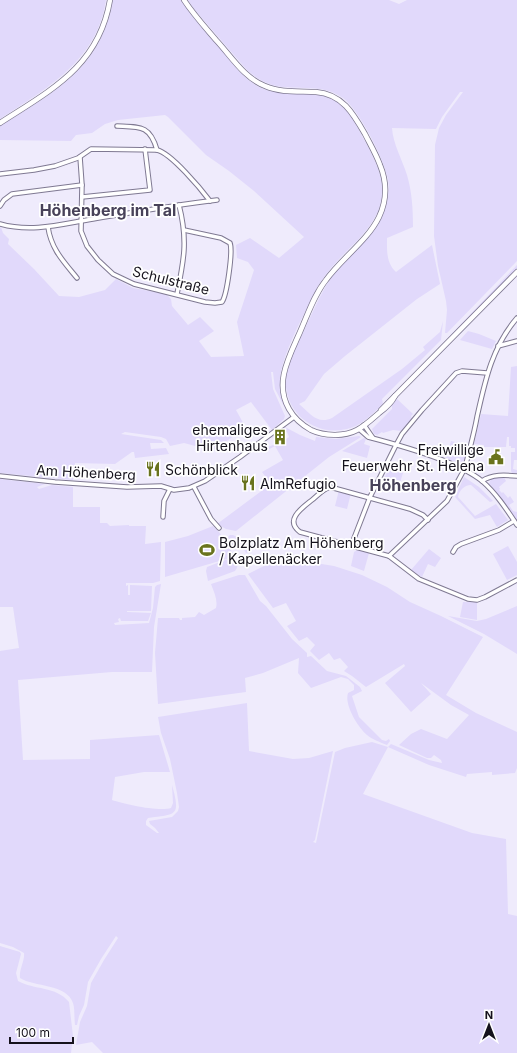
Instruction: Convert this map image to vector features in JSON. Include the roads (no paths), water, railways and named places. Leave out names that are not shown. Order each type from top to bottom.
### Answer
[{"type":"main road","points":[[0,123],[55,87],[75,70],[95,43],[106,18],[110,0]]},
{"type":"main road","points":[[184,0],[241,68],[254,80],[274,89],[323,93],[334,96],[344,103],[360,125],[385,178],[385,200],[378,219],[321,286],[307,314],[286,364],[283,378],[283,393],[286,404],[294,417],[307,428],[320,433],[345,434],[359,429],[380,412],[385,405],[517,272]]},
{"type":"street","points":[[117,126],[143,128],[153,138],[157,150]]},
{"type":"street","points":[[0,174],[48,167],[80,157],[89,150],[94,149],[157,150],[162,151],[170,158],[201,189],[210,201]]},
{"type":"street","points":[[82,197],[149,191],[145,149]]},
{"type":"street","name":"Schulstraße","points":[[80,157],[82,185],[80,221],[81,231],[87,246],[98,260],[113,274],[134,284],[205,302],[222,302],[226,291],[231,255],[230,245],[225,240],[184,230]]},
{"type":"street","points":[[0,206],[4,200],[12,194],[82,185]]},
{"type":"street","points":[[0,224],[21,228],[48,227],[217,200]]},
{"type":"street","points":[[177,294],[183,265],[184,230],[179,205]]},
{"type":"street","points":[[48,227],[50,238],[55,250],[77,278]]},
{"type":"street","points":[[389,556],[446,501],[464,470],[487,373],[498,346],[507,330],[517,318]]},
{"type":"street","points":[[498,346],[517,341]]},
{"type":"street","points":[[351,546],[370,497],[402,434],[456,373],[462,371],[487,373]]},
{"type":"street","name":"Am Höhenberg","points":[[0,476],[42,481],[127,487],[161,486],[170,489],[184,489],[194,487],[240,457],[294,417]]},
{"type":"street","points":[[364,425],[373,438]]},
{"type":"street","points":[[359,429],[366,436],[441,460],[464,470],[482,481],[499,499],[516,523],[461,544],[456,547],[453,552]]},
{"type":"street","points":[[482,481],[496,476],[517,476]]},
{"type":"street","points":[[194,487],[211,519],[219,528]]},
{"type":"street","points":[[428,520],[423,515],[410,508],[330,487],[299,510],[294,521],[300,532],[389,556],[419,579],[468,599],[481,599],[517,580]]},
{"type":"street","points":[[162,517],[164,501],[170,489]]},
{"type":"place","name":"ehemaliges Hirtenhaus","points":[[280,437]]},
{"type":"place","name":"Freiwillige Feuerwehr St. Helena","points":[[496,457]]},
{"type":"place","name":"Schönblick","points":[[153,469]]},
{"type":"place","name":"AlmRefugio","points":[[248,483]]},
{"type":"place","name":"Bolzplatz Am Höhenberg / Kapellenäcker","points":[[207,550]]},
{"type":"district","name":"Höhenberg im Tal","points":[[108,210]]},
{"type":"district","name":"Höhenberg","points":[[413,485]]}]
